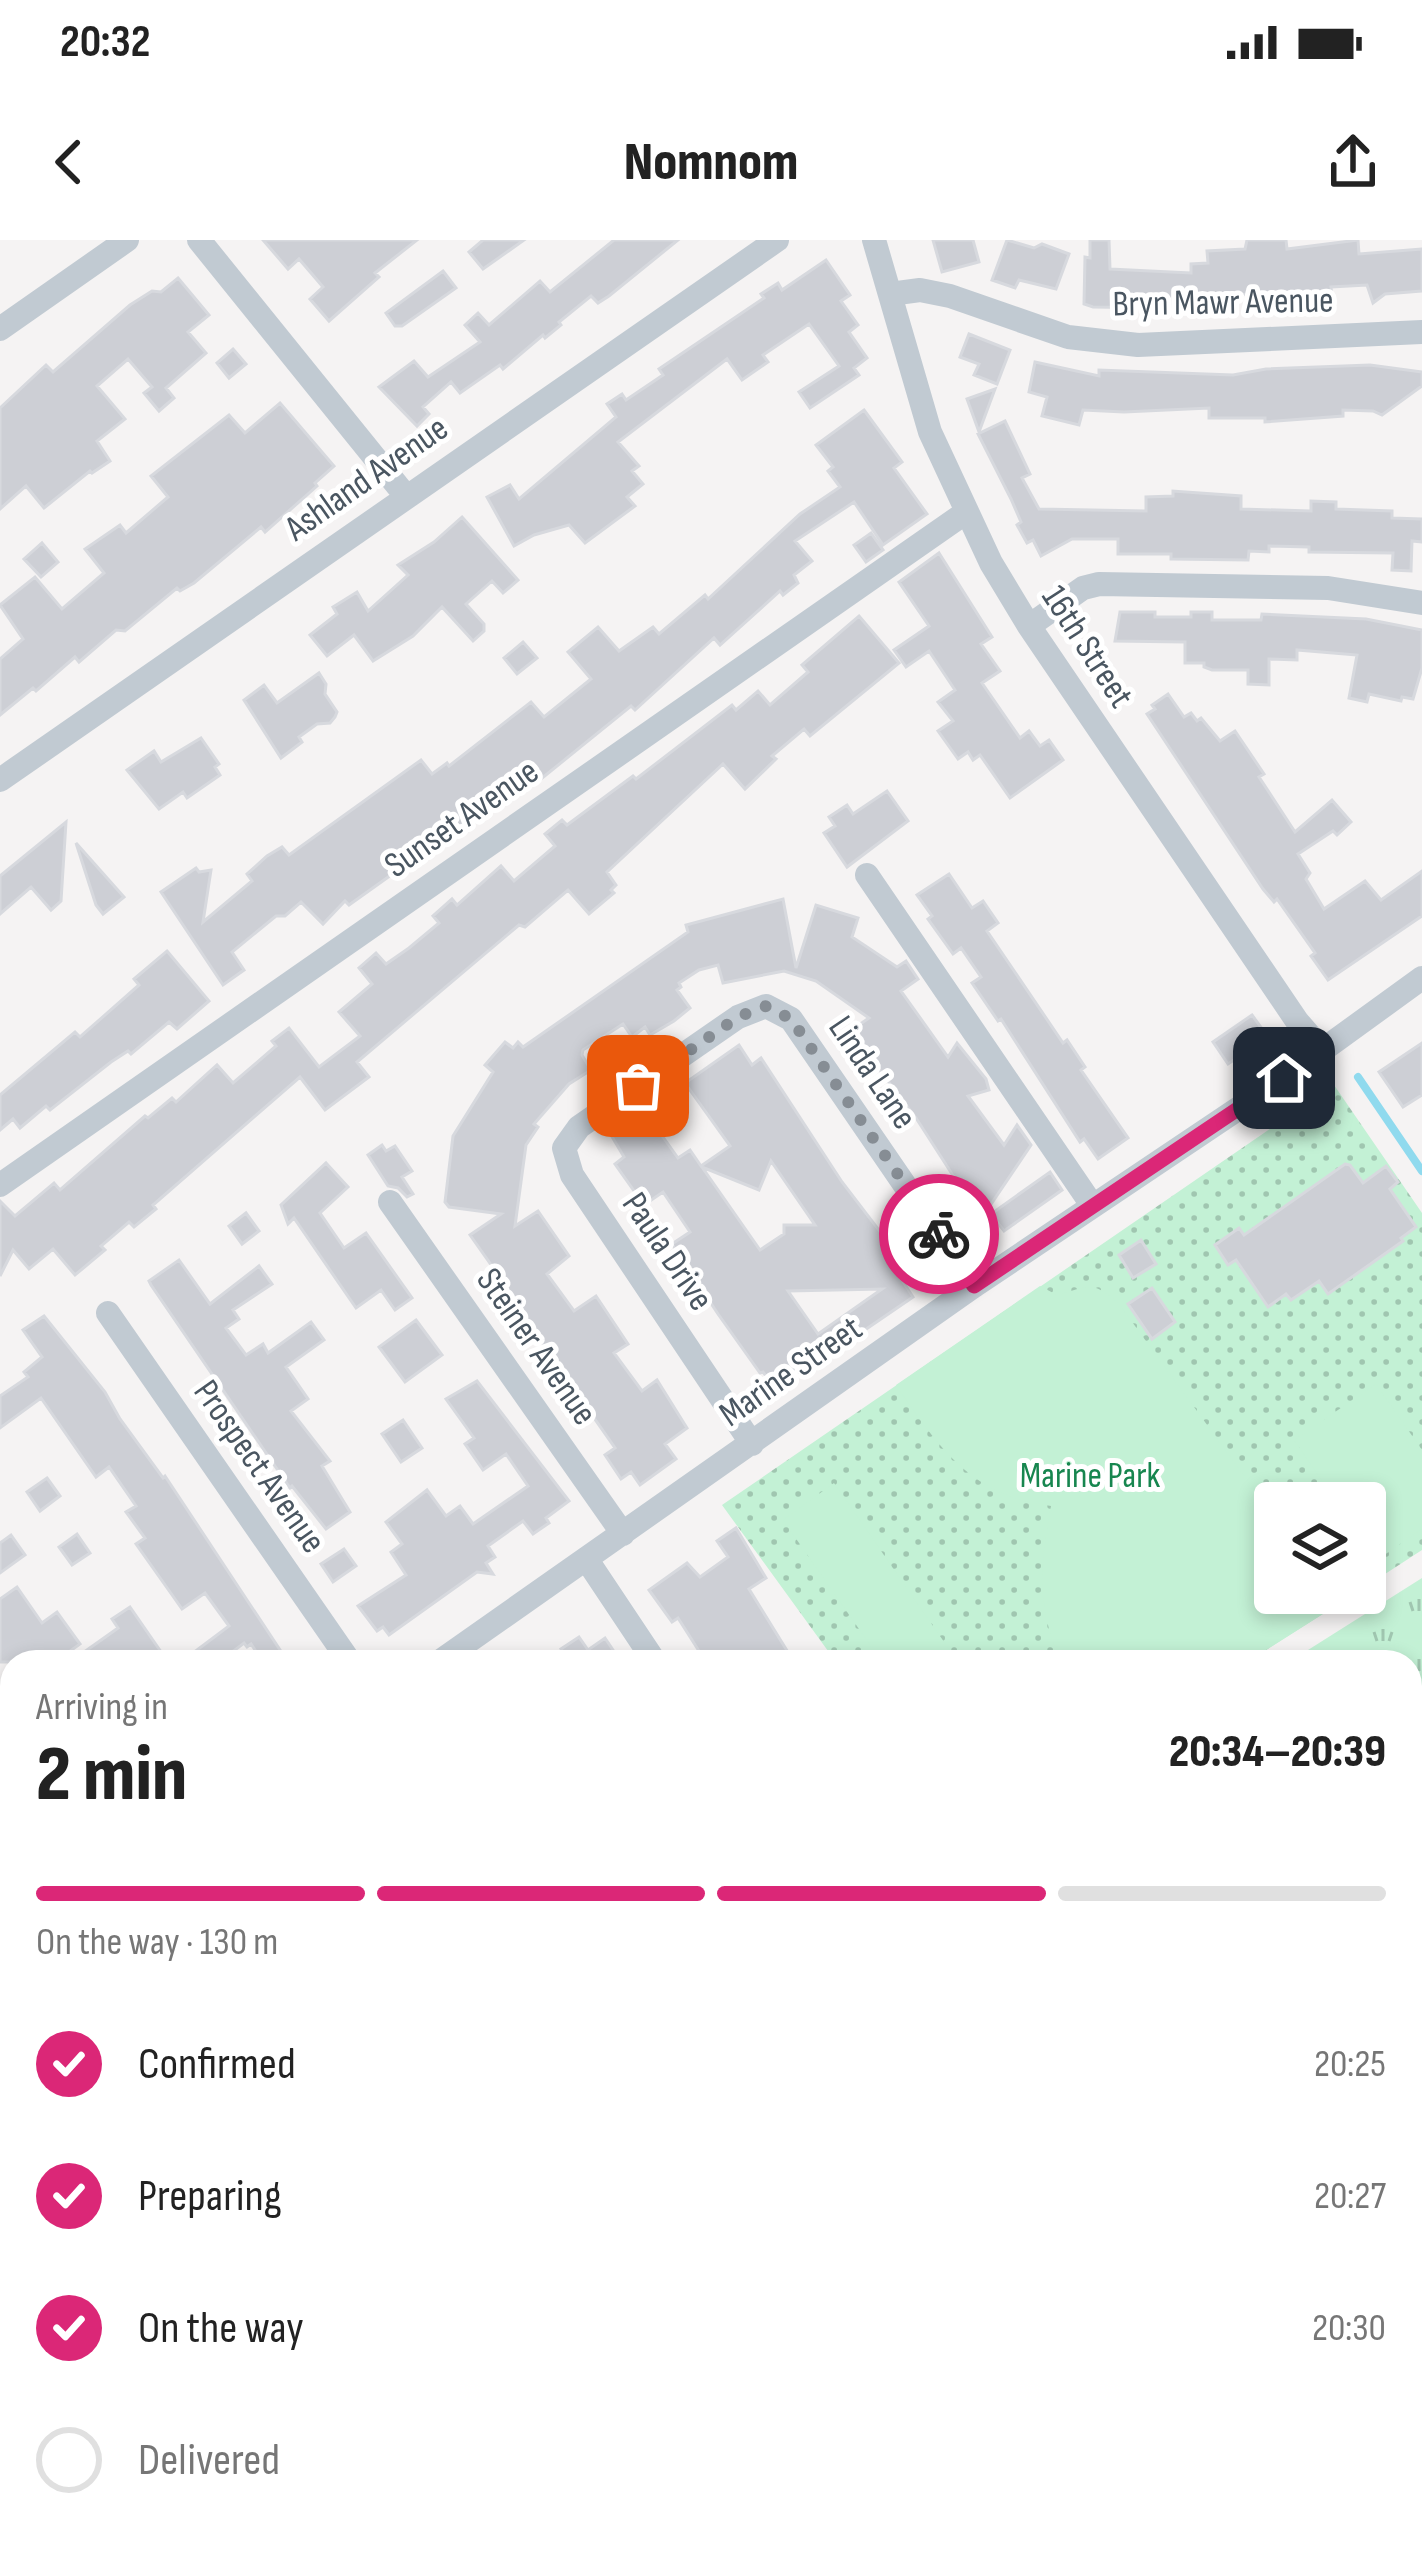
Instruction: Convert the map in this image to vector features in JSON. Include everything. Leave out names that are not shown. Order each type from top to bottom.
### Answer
[{"type":"street","points":[[0,328],[127,240]]},
{"type":"street","points":[[199,240],[405,495]]},
{"type":"street","name":"Ashland Avenue","points":[[0,780],[777,240]]},
{"type":"street","name":"16th Street","points":[[874,240],[930,432],[965,512],[1029,626],[1284,1003],[1323,1051]]},
{"type":"street","name":"Bryn Mawr Avenue","points":[[890,294],[920,290],[950,296],[1068,337],[1138,345],[1422,332]]},
{"type":"street","name":"Sunset Avenue","points":[[0,1185],[965,512]]},
{"type":"street","points":[[1029,626],[1083,587],[1099,584],[1328,588],[1422,603]]},
{"type":"street","points":[[867,874],[1092,1205]]},
{"type":"street","name":"Marine Street","points":[[456,1650],[1422,978]]},
{"type":"street","name":"Linda Lane","points":[[668,1066],[738,1017],[766,1006],[791,1019],[974,1286]]},
{"type":"street","name":"Paula Drive","points":[[668,1066],[579,1127],[563,1148],[572,1175],[752,1444]]},
{"type":"street","name":"Steiner Avenue","points":[[390,1202],[623,1534]]},
{"type":"street","name":"Prospect Avenue","points":[[108,1313],[342,1650]]},
{"type":"street","points":[[587,1560],[647,1650]]},
{"type":"green space","name":"Marine Park","points":[[1334,1085],[1422,1213],[1422,1550],[1386,1573],[1386,1482],[1254,1482],[1254,1614],[1323,1614],[1266,1650],[827,1650],[722,1505]]},
{"type":"green space","points":[[1040,1286],[1057,1295],[1096,1288],[1119,1304],[1254,1489],[1254,1614],[1323,1614],[1266,1650],[1056,1650],[1043,1585],[1051,1506],[1023,1501],[978,1480],[927,1429],[896,1385]]},
{"type":"green space","points":[[1376,1384],[1422,1450],[1422,1529],[1386,1554],[1386,1482],[1323,1482],[1294,1440]]},
{"type":"green space","points":[[834,1483],[950,1650],[874,1650],[783,1520]]},
{"type":"green space","points":[[1422,1578],[1422,1650],[1308,1650],[1365,1614],[1386,1614],[1386,1601]]},
{"type":"building","points":[[263,240],[417,240],[375,273],[379,277],[329,321],[310,299],[323,287],[299,259],[288,269]]},
{"type":"building","points":[[483,240],[524,240],[483,269],[469,252]]},
{"type":"building","points":[[614,240],[678,240],[609,296],[598,303],[591,296],[503,369],[500,365],[460,393],[451,382],[423,407],[429,414],[417,426],[379,387],[414,361],[428,377],[480,342],[465,325],[478,313],[489,325],[540,281],[550,292]]},
{"type":"building","points":[[933,240],[973,240],[979,262],[942,272]]},
{"type":"building","points":[[1007,240],[1034,248],[1042,244],[1069,254],[1056,289],[1019,280],[1015,288],[992,280]]},
{"type":"building","points":[[1090,240],[1109,240],[1110,269],[1191,273],[1191,264],[1208,263],[1207,251],[1245,249],[1247,240],[1286,240],[1287,249],[1358,240],[1359,254],[1422,249],[1422,291],[1385,294],[1373,303],[1367,285],[1331,287],[1332,296],[1324,299],[1285,302],[1261,299],[1260,294],[1210,296],[1210,303],[1160,308],[1093,307],[1084,304]]},
{"type":"building","points":[[826,260],[850,295],[841,301],[858,325],[849,332],[867,358],[854,368],[859,375],[810,408],[799,392],[839,366],[809,324],[763,355],[768,362],[742,380],[727,359],[618,442],[639,466],[632,471],[643,484],[627,497],[635,506],[585,543],[569,525],[514,546],[487,497],[510,485],[519,499],[616,417],[607,404],[622,394],[626,400],[663,375],[659,369],[764,298],[761,294],[778,283],[782,290]]},
{"type":"building","points":[[443,271],[456,288],[402,326],[395,326],[386,313]]},
{"type":"building","points":[[178,278],[209,315],[188,332],[206,353],[166,388],[174,398],[159,411],[144,393],[152,387],[128,359],[97,386],[125,419],[97,441],[110,461],[44,508],[26,486],[0,509],[0,408],[46,365],[53,372],[130,305],[152,291],[161,292]]},
{"type":"building","points":[[969,334],[1010,350],[997,384],[974,375],[979,364],[960,357]]},
{"type":"building","points":[[233,349],[246,364],[229,378],[217,363]]},
{"type":"building","points":[[1035,362],[1099,376],[1099,370],[1233,375],[1370,365],[1422,372],[1422,386],[1382,415],[1343,410],[1343,416],[1265,422],[1265,418],[1209,418],[1209,408],[1083,410],[1079,425],[1042,416],[1047,397],[1029,392]]},
{"type":"building","points":[[995,389],[979,432],[967,399]]},
{"type":"building","points":[[280,403],[334,466],[317,486],[265,532],[261,527],[194,583],[180,591],[177,588],[79,662],[75,657],[0,715],[0,659],[23,639],[0,605],[35,577],[62,609],[104,573],[85,549],[120,525],[126,533],[168,497],[151,476],[229,415],[245,433]]},
{"type":"building","points":[[864,410],[902,462],[894,468],[927,514],[883,545],[854,502],[795,541],[812,561],[794,575],[798,583],[783,595],[780,591],[720,645],[714,638],[635,710],[631,706],[541,779],[535,773],[509,794],[501,785],[468,813],[471,818],[349,905],[345,901],[323,924],[301,902],[285,916],[276,916],[232,952],[244,970],[223,985],[161,892],[196,868],[211,870],[203,922],[252,881],[247,874],[267,856],[282,847],[289,855],[421,760],[432,774],[449,766],[531,702],[544,717],[591,679],[568,652],[598,627],[619,651],[653,627],[659,634],[705,595],[708,599],[800,514],[840,487],[828,471],[833,467],[816,445]]},
{"type":"building","points":[[1005,421],[1030,474],[1022,478],[1039,509],[1146,511],[1146,497],[1173,496],[1173,491],[1241,496],[1241,509],[1311,511],[1311,501],[1336,502],[1336,509],[1392,511],[1392,518],[1422,519],[1422,542],[1412,541],[1411,571],[1392,570],[1393,553],[1309,552],[1309,547],[1269,546],[1269,552],[1249,551],[1248,560],[1171,559],[1171,554],[1118,554],[1118,539],[1072,539],[1041,556],[1017,525],[1021,522],[978,434]]},
{"type":"building","points":[[462,517],[518,580],[503,593],[492,581],[466,604],[484,624],[484,631],[473,641],[442,607],[413,636],[373,661],[354,635],[327,656],[310,635],[337,614],[333,607],[357,592],[368,611],[408,575],[398,565]]},
{"type":"building","points":[[871,533],[883,550],[866,562],[854,545]]},
{"type":"building","points":[[42,543],[58,562],[41,577],[24,559]]},
{"type":"building","points":[[939,553],[992,637],[981,644],[1000,671],[982,683],[1020,738],[1029,731],[1040,746],[1049,740],[1063,760],[1010,798],[980,755],[973,760],[968,752],[958,759],[938,731],[953,721],[938,702],[955,690],[929,651],[906,667],[894,650],[929,626],[899,582]]},
{"type":"building","points":[[1120,612],[1191,617],[1191,612],[1212,612],[1212,620],[1261,620],[1262,614],[1366,619],[1422,630],[1422,668],[1413,699],[1402,697],[1401,701],[1369,694],[1367,702],[1349,698],[1357,655],[1297,650],[1297,660],[1269,659],[1269,685],[1248,684],[1248,670],[1212,670],[1204,663],[1185,663],[1185,642],[1115,641]]},
{"type":"building","points":[[859,616],[899,663],[810,736],[804,729],[772,756],[776,759],[745,789],[723,764],[607,872],[616,885],[611,890],[614,893],[589,914],[568,890],[525,927],[519,925],[357,1062],[369,1077],[325,1110],[300,1077],[153,1205],[156,1209],[134,1227],[129,1222],[101,1246],[105,1250],[75,1275],[53,1249],[29,1269],[13,1250],[0,1276],[0,1201],[15,1216],[54,1183],[60,1190],[145,1116],[172,1098],[176,1102],[217,1065],[233,1083],[276,1046],[272,1041],[289,1028],[319,1067],[360,1036],[339,1012],[372,984],[359,968],[376,953],[386,964],[409,948],[439,923],[433,916],[452,899],[457,905],[501,866],[514,881],[555,846],[545,834],[562,820],[567,825],[633,776],[636,779],[732,705],[736,710],[758,691],[770,705],[808,672],[802,665]]},
{"type":"building","points":[[523,642],[537,658],[517,674],[504,658]]},
{"type":"building","points":[[319,673],[335,717],[299,737],[302,742],[281,758],[244,700],[264,685],[277,703]]},
{"type":"building","points":[[1168,694],[1184,717],[1191,713],[1197,721],[1201,718],[1220,741],[1235,731],[1295,832],[1332,800],[1351,822],[1337,835],[1333,831],[1298,854],[1324,909],[1365,881],[1381,900],[1422,871],[1422,916],[1328,980],[1311,956],[1315,953],[1277,899],[1274,902],[1263,889],[1147,714]]},
{"type":"building","points":[[201,738],[219,764],[215,767],[220,775],[187,798],[183,792],[159,809],[127,770],[154,751],[161,762]]},
{"type":"building","points":[[887,791],[908,821],[847,867],[824,833],[835,826],[829,817],[847,805],[853,814]]},
{"type":"building","points":[[66,822],[61,901],[51,910],[31,887],[0,914],[0,876]]},
{"type":"building","points":[[76,843],[124,897],[103,914],[96,905]]},
{"type":"building","points":[[949,874],[972,908],[983,901],[998,923],[987,931],[1063,1043],[1067,1040],[1085,1067],[1081,1070],[1128,1138],[1098,1159],[1084,1139],[1080,1142],[1001,1019],[972,983],[981,977],[961,948],[953,954],[928,919],[932,916],[917,895]]},
{"type":"building","points":[[783,899],[796,968],[816,905],[858,918],[852,937],[897,967],[906,961],[918,979],[901,991],[948,1057],[957,1043],[986,1079],[989,1090],[968,1096],[1004,1145],[1017,1125],[1031,1145],[981,1219],[916,1118],[850,1031],[869,1018],[816,981],[784,971],[723,983],[718,965],[699,970],[679,983],[677,990],[690,1008],[674,1021],[650,1035],[645,1027],[632,1037],[623,1024],[583,1050],[591,1070],[569,1084],[534,1124],[538,1127],[526,1145],[515,1226],[538,1211],[569,1256],[547,1274],[574,1311],[596,1296],[628,1344],[614,1353],[642,1391],[657,1380],[687,1428],[665,1444],[676,1459],[640,1485],[631,1472],[621,1479],[605,1455],[615,1448],[470,1235],[501,1214],[449,1207],[445,1202],[453,1136],[493,1072],[485,1065],[505,1042],[513,1048],[518,1042],[523,1047],[688,932],[686,925]]},
{"type":"building","points":[[167,951],[209,1001],[177,1029],[169,1022],[50,1110],[46,1106],[20,1128],[13,1119],[0,1130],[0,1095],[75,1032],[80,1037],[139,985],[134,979]]},
{"type":"building","points":[[1252,1015],[1268,1037],[1228,1064],[1213,1042]]},
{"type":"building","points":[[1422,1043],[1422,1095],[1403,1107],[1379,1072]]},
{"type":"building","points":[[739,1045],[752,1065],[761,1058],[842,1182],[908,1268],[898,1274],[913,1297],[783,1386],[777,1377],[770,1381],[760,1373],[672,1244],[690,1232],[663,1192],[644,1205],[615,1164],[624,1157],[611,1135],[658,1103],[670,1121],[658,1130],[678,1158],[690,1150],[701,1166],[730,1146],[685,1083]],"holes":[[[771,1161],[815,1225],[784,1225],[784,1234],[760,1250],[702,1167],[759,1190]],[[882,1289],[818,1334],[788,1291]]]},
{"type":"building","points":[[382,1145],[386,1151],[395,1146],[412,1171],[402,1177],[413,1194],[407,1197],[388,1186],[368,1155]]},
{"type":"building","points":[[326,1163],[348,1187],[320,1213],[344,1248],[366,1233],[412,1298],[395,1310],[381,1290],[356,1308],[294,1218],[288,1224],[281,1205]]},
{"type":"building","points":[[1345,1164],[1363,1183],[1386,1166],[1398,1182],[1390,1189],[1416,1227],[1328,1294],[1319,1281],[1291,1300],[1286,1294],[1268,1307],[1236,1260],[1228,1265],[1215,1245],[1239,1228],[1244,1235]]},
{"type":"building","points":[[1050,1172],[1062,1190],[1004,1231],[991,1214]]},
{"type":"building","points":[[246,1213],[259,1231],[242,1244],[229,1226]]},
{"type":"building","points":[[1141,1240],[1156,1264],[1133,1278],[1119,1255]]},
{"type":"building","points":[[179,1260],[210,1304],[259,1266],[272,1284],[233,1310],[239,1319],[226,1328],[246,1355],[263,1344],[268,1353],[311,1322],[324,1340],[286,1367],[308,1399],[291,1411],[330,1461],[322,1466],[350,1512],[326,1529],[290,1488],[151,1285],[149,1281]]},
{"type":"building","points":[[1152,1288],[1175,1322],[1152,1339],[1128,1304]]},
{"type":"building","points":[[44,1316],[165,1476],[280,1650],[255,1650],[244,1643],[235,1650],[197,1650],[229,1626],[205,1593],[182,1609],[136,1544],[145,1538],[126,1512],[136,1506],[109,1467],[96,1477],[41,1398],[0,1428],[0,1396],[28,1377],[24,1372],[42,1357],[23,1330]]},
{"type":"building","points":[[416,1320],[442,1355],[405,1382],[379,1347]]},
{"type":"building","points":[[477,1381],[569,1501],[533,1534],[523,1521],[488,1546],[495,1557],[486,1563],[493,1574],[477,1572],[389,1635],[383,1627],[377,1631],[358,1606],[406,1575],[391,1552],[402,1544],[386,1522],[427,1490],[446,1516],[460,1506],[473,1524],[528,1486],[506,1454],[483,1470],[465,1444],[474,1438],[446,1399]]},
{"type":"building","points":[[403,1420],[422,1448],[401,1462],[382,1434]]},
{"type":"building","points":[[47,1478],[60,1496],[40,1511],[27,1492]]},
{"type":"building","points":[[736,1528],[766,1578],[749,1589],[787,1650],[698,1650],[678,1618],[672,1622],[649,1590],[687,1563],[700,1577],[728,1557],[717,1541]]},
{"type":"building","points":[[77,1534],[90,1553],[72,1565],[59,1547]]},
{"type":"building","points":[[11,1535],[25,1555],[0,1573],[0,1543]]},
{"type":"building","points":[[344,1549],[356,1566],[333,1582],[321,1564]]},
{"type":"building","points":[[17,1587],[42,1623],[57,1612],[80,1644],[72,1650],[0,1650],[0,1599]]},
{"type":"building","points":[[130,1607],[160,1650],[87,1650],[118,1628],[112,1619]]},
{"type":"building","points":[[579,1637],[588,1650],[562,1650]]},
{"type":"building","points":[[605,1638],[613,1650],[588,1650]]},
{"type":"waterway","points":[[1358,1077],[1422,1171]]},
{"type":"way so far","points":[[638,1086],[738,1017],[766,1006],[791,1019],[939,1234]]},
{"type":"route","points":[[939,1234],[974,1286],[1284,1078]]}]
